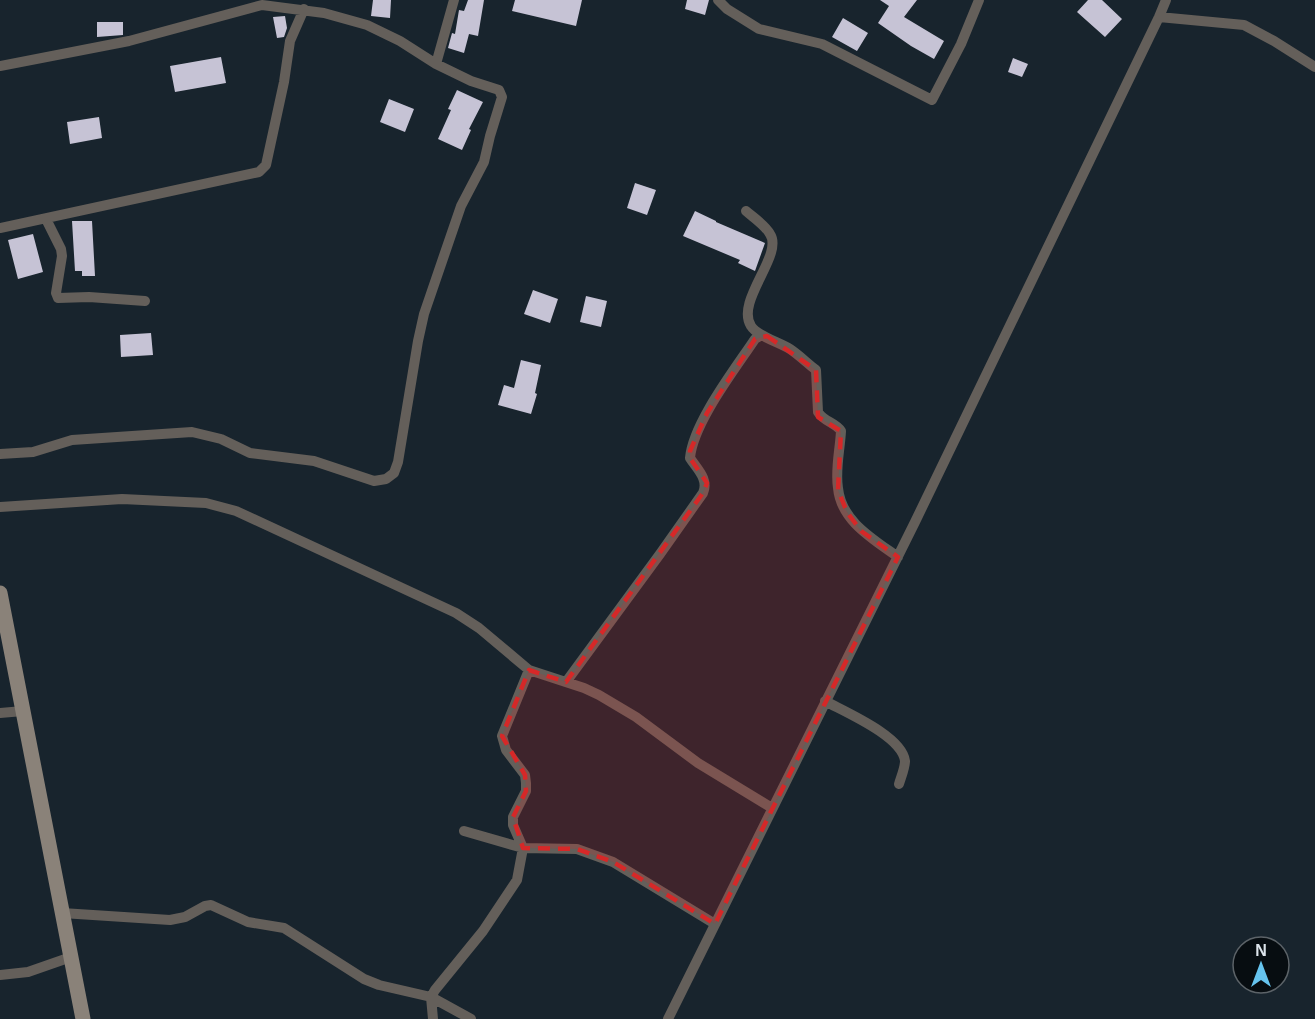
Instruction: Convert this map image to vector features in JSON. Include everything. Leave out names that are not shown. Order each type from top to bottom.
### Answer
[{"type":"main road","points":[[0,592],[83,1019]]},
{"type":"street","points":[[436,64],[454,0]]},
{"type":"street","points":[[718,0],[727,9],[759,29],[822,44],[933,100],[961,44],[979,0]]},
{"type":"street","points":[[669,1019],[898,557],[1160,17],[1166,0]]},
{"type":"street","points":[[0,66],[129,41],[262,5],[342,16],[368,25],[400,41],[436,64],[471,81],[499,90],[502,97],[484,162],[461,206],[424,314],[398,462],[394,473],[386,479],[374,481],[314,461],[250,453],[221,439],[192,432],[72,440],[33,452],[0,454]]},
{"type":"street","points":[[0,228],[259,172],[266,165],[284,82],[290,41],[304,9]]},
{"type":"street","points":[[1160,17],[1244,25],[1315,67]]},
{"type":"street","points":[[746,211],[770,234],[773,241],[770,256],[750,300],[747,317],[751,327],[760,336]]},
{"type":"street","points":[[46,219],[61,249],[56,293],[58,298],[89,297],[145,301]]},
{"type":"street","points":[[566,682],[702,493],[705,480],[690,458],[690,451],[706,413],[755,339],[760,336],[767,336],[792,350],[816,370],[818,412],[821,418],[837,425],[841,431],[838,490],[847,512],[861,531],[898,557]]},
{"type":"street","points":[[0,507],[122,499],[206,503],[236,511],[456,613],[479,628],[529,670],[584,688],[609,700],[698,763],[772,808]]},
{"type":"street","points":[[433,1019],[431,997],[515,886],[523,848],[513,825],[513,817],[526,791],[525,775],[506,750],[502,736],[529,670]]},
{"type":"street","points":[[825,701],[882,733],[896,746],[903,754],[905,764],[899,784]]},
{"type":"street","points":[[0,713],[23,711]]},
{"type":"street","points":[[464,831],[523,848],[577,849],[613,862],[715,924]]},
{"type":"street","points":[[62,913],[170,920],[185,917],[206,906],[218,907],[248,922],[284,928],[364,979],[379,985],[431,997],[471,1019]]},
{"type":"street","points":[[0,975],[28,972],[71,957]]},
{"type":"highlighted area","points":[[767,336],[816,370],[818,417],[841,431],[838,490],[847,512],[861,531],[898,557],[715,924],[613,862],[577,849],[523,848],[513,817],[526,791],[525,775],[502,736],[529,670],[566,682],[703,493],[707,483],[690,458],[690,451],[707,413],[755,339]]},
{"type":"building","points":[[373,0],[391,0],[390,18],[371,16]]},
{"type":"building","points":[[468,0],[484,0],[478,36],[469,34],[464,53],[448,48],[452,33],[455,34],[459,10],[464,11]]},
{"type":"building","points":[[515,0],[582,0],[576,26],[512,11]]},
{"type":"building","points":[[687,0],[709,0],[705,15],[685,9]]},
{"type":"building","points":[[880,0],[917,0],[904,17],[944,41],[934,59],[878,23],[889,6]]},
{"type":"building","points":[[1088,0],[1102,0],[1122,19],[1105,37],[1077,12]]},
{"type":"building","points":[[285,16],[287,28],[284,37],[277,38],[273,17]]},
{"type":"building","points":[[843,18],[868,33],[857,51],[832,37]]},
{"type":"building","points":[[97,22],[123,22],[123,35],[97,37]]},
{"type":"building","points":[[221,57],[226,83],[175,92],[170,66]]},
{"type":"building","points":[[1013,58],[1028,64],[1022,77],[1008,72]]},
{"type":"building","points":[[457,90],[483,102],[469,129],[471,130],[462,150],[438,139]]},
{"type":"building","points":[[389,99],[414,109],[405,132],[380,122]]},
{"type":"building","points":[[99,117],[102,138],[70,144],[67,122]]},
{"type":"building","points":[[635,183],[656,190],[647,215],[627,208]]},
{"type":"building","points":[[695,211],[765,243],[755,271],[738,263],[740,260],[683,236]]},
{"type":"building","points":[[72,221],[92,221],[95,276],[82,276],[82,271],[75,271]]},
{"type":"building","points":[[33,234],[43,272],[18,279],[8,240]]},
{"type":"building","points":[[533,290],[558,299],[550,323],[524,314]]},
{"type":"building","points":[[586,296],[607,301],[601,327],[580,322]]},
{"type":"building","points":[[151,333],[153,355],[121,357],[120,335]]},
{"type":"building","points":[[521,360],[541,365],[535,393],[537,394],[531,414],[498,405],[504,385],[514,388]]}]
